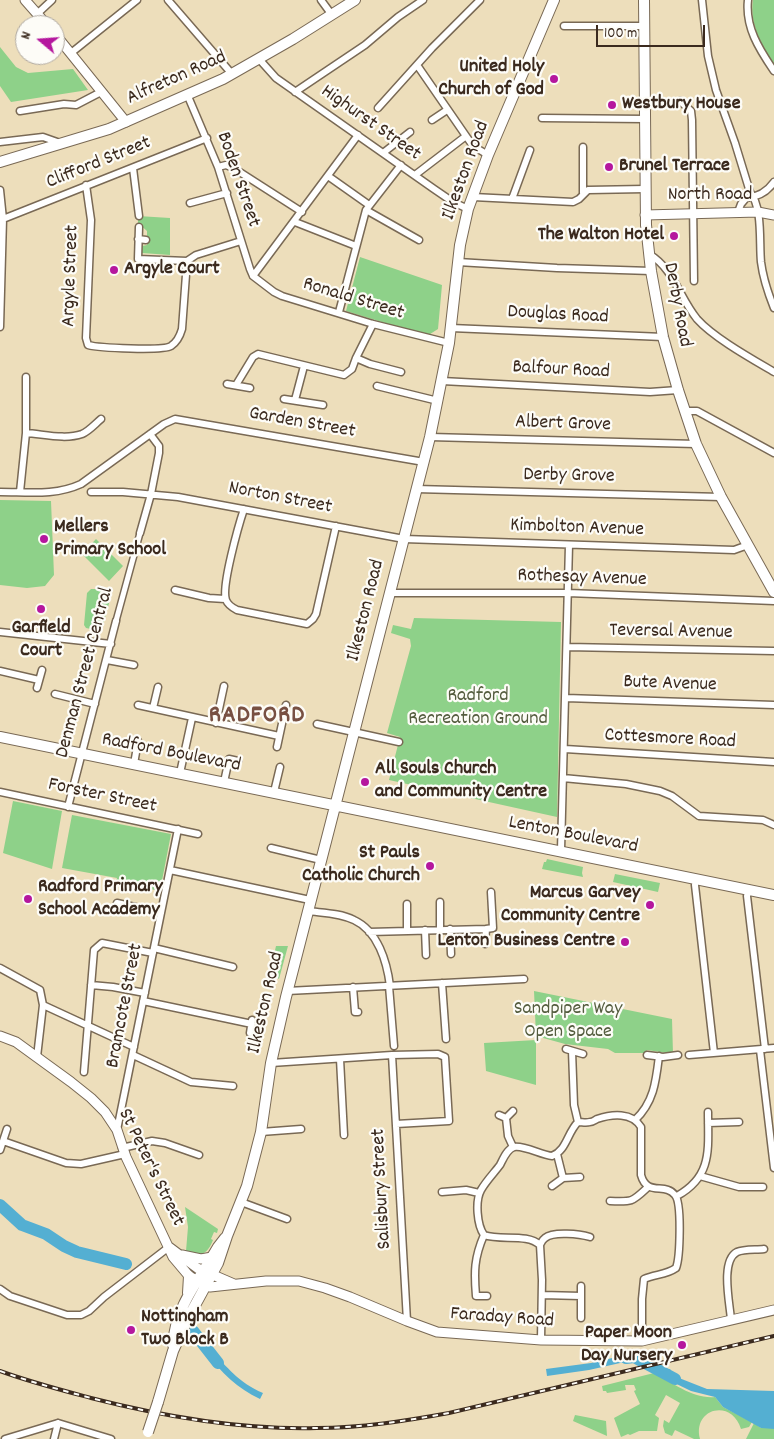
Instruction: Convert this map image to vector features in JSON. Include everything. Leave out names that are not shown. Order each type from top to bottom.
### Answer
[{"type":"main road","name":"Alfreton Road","points":[[0,162],[109,129],[232,74],[355,0]]},
{"type":"main road","name":"Ilkeston Road","points":[[227,1236],[241,1202],[261,1132],[271,1063],[287,991],[430,437],[449,343],[458,262],[468,209],[488,155],[554,0]]},
{"type":"main road","name":"Derby Road","points":[[644,0],[645,215],[651,271],[663,337],[696,444],[721,497],[748,545],[771,579],[774,592]]},
{"type":"main road","name":"Radford Boulevard","points":[[0,737],[335,805]]},
{"type":"main road","name":"Lenton Boulevard","points":[[335,805],[562,850],[774,895]]},
{"type":"main road","points":[[208,1274],[212,1257],[227,1236]]},
{"type":"main road","points":[[173,1351],[174,1330],[180,1311],[198,1281],[208,1274],[224,1250],[227,1236]]},
{"type":"main road","points":[[148,1436],[173,1351],[187,1320],[198,1281]]},
{"type":"street","points":[[25,0],[37,14],[52,0]]},
{"type":"street","points":[[71,53],[137,0]]},
{"type":"street","points":[[169,0],[232,74]]},
{"type":"street","points":[[321,0],[332,15]]},
{"type":"street","points":[[295,92],[365,45],[398,17],[423,0]]},
{"type":"street","points":[[378,108],[480,0]]},
{"type":"street","points":[[702,0],[708,56],[716,90],[736,143],[750,192],[754,197],[758,212],[762,268],[774,308]]},
{"type":"street","points":[[748,0],[747,18],[754,39],[774,71]]},
{"type":"street","points":[[568,35],[567,26],[645,26]]},
{"type":"street","points":[[65,46],[126,122]]},
{"type":"street","name":"Highurst Street","points":[[259,59],[272,75],[295,92],[454,202],[468,209]]},
{"type":"street","points":[[417,65],[473,146],[488,155]]},
{"type":"street","points":[[20,111],[64,104],[76,105],[101,92]]},
{"type":"street","name":"Boden Street","points":[[187,94],[218,167],[253,276]]},
{"type":"street","points":[[680,101],[688,107],[691,114],[694,282]]},
{"type":"street","points":[[432,120],[447,110]]},
{"type":"street","points":[[542,118],[645,119]]},
{"type":"street","points":[[383,153],[410,132]]},
{"type":"street","points":[[0,142],[43,136],[60,144]]},
{"type":"street","points":[[253,276],[358,136]]},
{"type":"street","points":[[415,175],[466,136]]},
{"type":"street","name":"Clifford Street","points":[[3,219],[207,138]]},
{"type":"street","points":[[583,147],[583,193]]},
{"type":"street","points":[[512,199],[530,150]]},
{"type":"street","points":[[218,167],[226,165],[235,169],[302,212]]},
{"type":"street","points":[[339,312],[367,208],[401,165]]},
{"type":"street","points":[[134,168],[139,216]]},
{"type":"street","points":[[328,176],[367,208],[419,240]]},
{"type":"street","points":[[738,212],[746,198],[768,191],[774,182]]},
{"type":"street","name":"Argyle Street","points":[[86,185],[91,220],[86,338],[88,345],[158,349],[171,346],[179,337],[182,329],[187,261]]},
{"type":"street","points":[[473,197],[573,202],[588,190],[645,189]]},
{"type":"street","points":[[0,190],[3,219],[0,327]]},
{"type":"street","points":[[190,203],[227,192]]},
{"type":"street","name":"North Road","points":[[645,215],[738,212],[758,212],[774,215]]},
{"type":"street","points":[[295,222],[356,246]]},
{"type":"street","points":[[138,227],[138,259],[187,261],[196,255],[241,241]]},
{"type":"street","points":[[138,239],[146,240]]},
{"type":"street","points":[[649,254],[666,267],[699,321],[741,352],[774,372]]},
{"type":"street","points":[[458,262],[651,271]]},
{"type":"street","name":"Ronald Street","points":[[253,276],[282,296],[373,324],[449,343]]},
{"type":"street","points":[[236,385],[253,357],[258,354],[344,375],[352,369],[373,324]]},
{"type":"street","name":"Douglas Road","points":[[451,328],[663,337]]},
{"type":"street","points":[[356,358],[370,364],[401,372]]},
{"type":"street","points":[[295,400],[304,366]]},
{"type":"street","points":[[20,492],[29,390],[26,378]]},
{"type":"street","name":"Balfour Road","points":[[442,381],[650,392],[678,390]]},
{"type":"street","points":[[227,384],[250,388]]},
{"type":"street","points":[[377,386],[438,401]]},
{"type":"street","points":[[284,399],[323,405]]},
{"type":"street","points":[[684,410],[697,411],[774,453]]},
{"type":"street","points":[[26,432],[66,436],[84,433],[92,421],[101,419]]},
{"type":"street","name":"Garden Street","points":[[150,434],[164,424],[175,420],[424,462]]},
{"type":"street","points":[[0,492],[65,491],[82,484],[150,434]]},
{"type":"street","name":"Denman Street Central","points":[[68,807],[151,494],[159,446],[150,434]]},
{"type":"street","name":"Albert Grove","points":[[430,437],[696,444]]},
{"type":"street","name":"Derby Grove","points":[[416,489],[721,497]]},
{"type":"street","name":"Norton Street","points":[[91,492],[124,492],[178,497],[404,539]]},
{"type":"street","points":[[225,599],[234,540],[244,509]]},
{"type":"street","points":[[175,590],[209,598],[225,599],[237,610],[307,624],[311,622],[316,614],[336,526]]},
{"type":"street","name":"Kimbolton Avenue","points":[[404,539],[734,550],[748,545]]},
{"type":"street","points":[[562,850],[569,545]]},
{"type":"street","name":"Rothesay Avenue","points":[[390,593],[568,593],[774,602]]},
{"type":"street","points":[[0,633],[110,644]]},
{"type":"street","name":"Teversal Avenue","points":[[567,647],[774,651]]},
{"type":"street","points":[[107,660],[134,665]]},
{"type":"street","points":[[37,688],[42,670]]},
{"type":"street","points":[[0,671],[39,680]]},
{"type":"street","points":[[153,708],[158,687]]},
{"type":"street","points":[[63,696],[65,688]]},
{"type":"street","points":[[216,723],[221,691]]},
{"type":"street","points":[[55,694],[95,704]]},
{"type":"street","name":"Bute Avenue","points":[[566,698],[774,704]]},
{"type":"street","points":[[138,705],[279,736]]},
{"type":"street","points":[[277,747],[286,705]]},
{"type":"street","points":[[180,773],[192,718]]},
{"type":"street","points":[[317,724],[398,742]]},
{"type":"street","points":[[134,764],[138,741]]},
{"type":"street","name":"Cottesmore Road","points":[[565,750],[774,762]]},
{"type":"street","points":[[224,782],[229,760],[238,761]]},
{"type":"street","points":[[274,792],[280,767]]},
{"type":"street","points":[[563,778],[626,784],[660,791],[672,796],[699,816],[763,820],[774,825]]},
{"type":"street","name":"Forster Street","points":[[0,792],[198,834]]},
{"type":"street","name":"Bramcote Street","points":[[117,1130],[178,829]]},
{"type":"street","points":[[271,848],[321,860]]},
{"type":"street","points":[[287,860],[288,852]]},
{"type":"street","points":[[170,870],[310,900]]},
{"type":"street","points":[[696,878],[696,895],[714,1053]]},
{"type":"street","points":[[749,889],[748,896],[774,1168]]},
{"type":"street","points":[[369,932],[493,928],[491,892]]},
{"type":"street","points":[[440,902],[440,930]]},
{"type":"street","points":[[117,903],[161,913]]},
{"type":"street","points":[[407,904],[407,931]]},
{"type":"street","points":[[308,911],[336,914],[362,925],[379,947],[387,963],[394,1046]]},
{"type":"street","points":[[486,929],[486,944]]},
{"type":"street","points":[[425,930],[426,955]]},
{"type":"street","points":[[450,930],[451,954]]},
{"type":"street","points":[[84,1072],[94,950],[98,945],[154,951],[233,966]]},
{"type":"street","points":[[0,968],[40,990],[43,1005],[37,1057]]},
{"type":"street","points":[[287,991],[524,979]]},
{"type":"street","points":[[442,983],[446,1040]]},
{"type":"street","points":[[91,985],[145,992]]},
{"type":"street","points":[[353,987],[357,1012]]},
{"type":"street","points":[[143,1001],[252,1022],[250,1032]]},
{"type":"street","points":[[43,1005],[134,1047]]},
{"type":"street","name":"St Peter's Street","points":[[0,1036],[16,1042],[37,1057],[91,1098],[105,1112],[117,1130],[124,1151],[156,1224],[173,1257],[198,1281]]},
{"type":"street","points":[[689,1055],[774,1048]]},
{"type":"street","points":[[578,1122],[569,1050],[583,1054]]},
{"type":"street","points":[[271,1063],[392,1055],[438,1054],[445,1057],[448,1121],[396,1124]]},
{"type":"street","points":[[133,1055],[190,1082],[233,1086]]},
{"type":"street","name":"Salisbury Street","points":[[392,1055],[406,1321]]},
{"type":"street","points":[[648,1055],[678,1056]]},
{"type":"street","points":[[635,1120],[644,1112],[652,1099],[659,1056]]},
{"type":"street","points":[[340,1059],[344,1135]]},
{"type":"street","points":[[506,1118],[514,1111]]},
{"type":"street","points":[[677,1196],[688,1190],[700,1176],[706,1160],[708,1112]]},
{"type":"street","points":[[499,1115],[506,1118]]},
{"type":"street","points":[[540,1245],[530,1239],[508,1239],[484,1235],[480,1230],[479,1193],[508,1150],[512,1147],[522,1147],[552,1156],[562,1150],[573,1127],[578,1122],[590,1122],[620,1115],[629,1116],[635,1120],[641,1127],[643,1182],[648,1187],[670,1190],[677,1196],[680,1251],[676,1268],[669,1273],[650,1276],[644,1279],[642,1341]]},
{"type":"street","points":[[506,1118],[508,1136],[512,1147]]},
{"type":"street","points":[[708,1123],[739,1122]]},
{"type":"street","points":[[0,1150],[7,1129]]},
{"type":"street","points":[[261,1132],[301,1130]]},
{"type":"street","points":[[3,1141],[66,1163],[82,1164],[152,1140],[200,1155]]},
{"type":"street","points":[[557,1154],[563,1178]]},
{"type":"street","points":[[700,1176],[730,1186],[763,1186]]},
{"type":"street","points":[[552,1186],[563,1178],[580,1177]]},
{"type":"street","points":[[457,1181],[458,1191]]},
{"type":"street","points":[[610,1201],[628,1202],[636,1200],[648,1187]]},
{"type":"street","points":[[753,1187],[753,1196]]},
{"type":"street","points":[[442,1192],[471,1190],[479,1193]]},
{"type":"street","points":[[241,1202],[287,1219]]},
{"type":"street","points":[[628,1202],[628,1211]]},
{"type":"street","points":[[541,1340],[542,1259],[540,1245],[544,1238],[552,1234],[581,1234],[590,1237]]},
{"type":"street","points":[[484,1235],[475,1261],[475,1282],[476,1296],[487,1296]]},
{"type":"street","points":[[0,1289],[10,1296],[67,1315],[81,1315],[89,1311],[104,1297],[169,1247]]},
{"type":"street","name":"St Peter's Street","points":[[169,1247],[208,1274]]},
{"type":"street","points":[[731,1320],[728,1264],[739,1251],[764,1249]]},
{"type":"street","points":[[749,1250],[749,1258]]},
{"type":"street","name":"St Peter's Street","points":[[182,1255],[201,1259],[212,1257]]},
{"type":"street","name":"Faraday Road","points":[[208,1274],[234,1284]]},
{"type":"street","name":"Faraday Road","points":[[198,1281],[214,1287],[266,1281],[299,1281],[350,1297],[437,1332],[541,1340],[642,1341],[774,1310]]},
{"type":"street","points":[[581,1286],[581,1318]]},
{"type":"street","points":[[542,1295],[581,1296]]},
{"type":"street","points":[[54,1439],[58,1423]]},
{"type":"street","points":[[5,1439],[58,1423],[111,1439]]},
{"type":"green space","points":[[753,0],[774,0],[774,67],[755,27],[752,9]]},
{"type":"green space","points":[[0,47],[16,67],[28,73],[73,69],[88,90],[11,102],[0,86]]},
{"type":"green space","points":[[138,216],[170,218],[170,255],[142,253],[142,246],[147,245],[147,231],[138,223]]},
{"type":"green space","points":[[360,257],[442,285],[438,329],[427,336],[346,311]]},
{"type":"green space","name":"Mellers Primary School","points":[[0,500],[51,501],[54,575],[45,586],[27,588],[0,585]]},
{"type":"green space","points":[[96,539],[123,566],[109,581],[82,554]]},
{"type":"green space","points":[[91,589],[107,589],[110,591],[111,596],[103,625],[96,630],[86,628],[84,625],[87,593]]},
{"type":"green space","name":"Radford Recreation Ground","points":[[414,618],[561,622],[557,817],[389,780],[400,737],[387,733],[411,646],[410,639],[391,633],[393,625],[411,629]]},
{"type":"green space","points":[[13,801],[62,811],[52,869],[3,853]]},
{"type":"green space","points":[[72,815],[171,834],[160,891],[116,882],[117,878],[62,868]]},
{"type":"green space","points":[[547,859],[583,867],[583,877],[542,869]]},
{"type":"green space","points":[[615,874],[660,883],[658,892],[613,882]]},
{"type":"green space","points":[[276,946],[288,946],[279,979],[270,972]]},
{"type":"green space","name":"Sandpiper Way Open Space","points":[[534,991],[672,1019],[673,1054],[647,1050],[646,1053],[615,1053],[608,1049],[565,1044],[536,1036]]},
{"type":"green space","points":[[536,1040],[536,1085],[486,1071],[484,1043]]},
{"type":"green space","points":[[185,1207],[218,1229],[217,1233],[214,1232],[211,1239],[213,1240],[206,1252],[196,1254],[186,1251],[188,1227]]},
{"type":"green space","points":[[654,1373],[691,1393],[699,1396],[715,1397],[723,1407],[752,1422],[749,1427],[741,1429],[736,1419],[730,1413],[722,1410],[714,1411],[707,1414],[702,1420],[699,1428],[700,1439],[694,1439],[675,1430],[672,1436],[665,1433],[664,1420],[669,1423],[680,1403],[666,1395],[655,1415],[659,1418],[657,1431],[639,1431],[621,1437],[614,1418],[640,1404],[634,1391],[636,1390],[634,1385],[625,1385],[626,1390],[607,1393],[603,1391],[602,1386]]},
{"type":"green space","points":[[575,1415],[606,1421],[607,1436],[573,1421]]},
{"type":"green space","points":[[774,1422],[774,1439],[746,1439],[754,1423],[761,1428]]},
{"type":"water","points":[[210,1349],[240,1379],[263,1393],[260,1399],[237,1385],[224,1373],[206,1353]]},
{"type":"water","points":[[638,1354],[652,1358],[547,1376],[546,1369]]},
{"type":"water","points":[[670,1369],[674,1376],[707,1389],[774,1391],[774,1429],[761,1428],[723,1407],[715,1397],[691,1391],[654,1373]]},
{"type":"waterway","points":[[0,1205],[22,1225],[46,1234],[64,1246],[77,1252],[126,1264]]},
{"type":"waterway","points":[[193,1331],[218,1363]]},
{"type":"waterway","points":[[626,1358],[634,1357],[675,1379]]},
{"type":"railway","points":[[0,1371],[91,1398],[203,1421],[260,1427],[334,1428],[383,1424],[449,1413],[774,1336]]},
{"type":"place","name":"United Holy Church of God","points":[[554,79]]},
{"type":"place","name":"Westbury House","points":[[612,105]]},
{"type":"place","name":"Brunel Terrace","points":[[609,167]]},
{"type":"place","name":"The Walton Hotel","points":[[674,236]]},
{"type":"place","name":"Argyle Court","points":[[114,270]]},
{"type":"place","name":"Mellers Primary School","points":[[44,539]]},
{"type":"place","name":"Garfield Court","points":[[41,609]]},
{"type":"place","name":"All Souls Church and Community Centre","points":[[365,782]]},
{"type":"place","name":"St Pauls Catholic Church","points":[[430,866]]},
{"type":"place","name":"Radford Primary School Academy","points":[[28,899]]},
{"type":"place","name":"Marcus Garvey Community Centre","points":[[650,905]]},
{"type":"place","name":"Lenton Business Centre","points":[[625,942]]},
{"type":"place","name":"Nottingham Two Block B","points":[[131,1330]]},
{"type":"place","name":"Paper Moon Day Nursery","points":[[682,1345]]},
{"type":"district","name":"RADFORD","points":[[257,718]]}]
